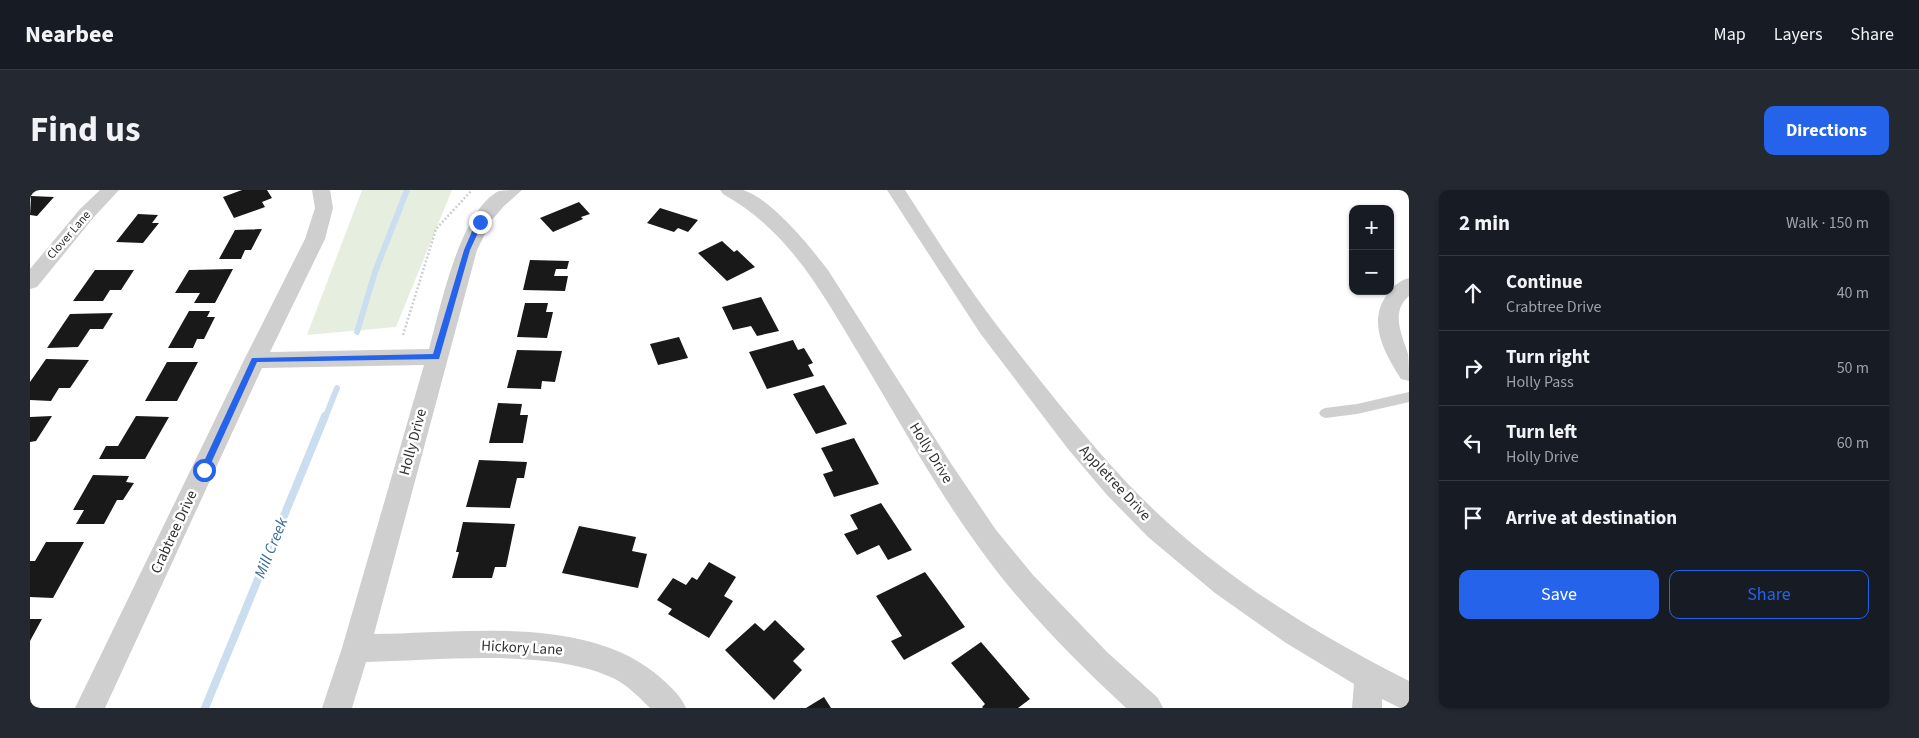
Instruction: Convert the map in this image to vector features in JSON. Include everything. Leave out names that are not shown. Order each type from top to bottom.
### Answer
[{"type":"street","name":"Clover Lane","points":[[30,282],[87,213],[110,190]]},
{"type":"street","name":"Crabtree Drive","points":[[90,708],[255,360],[315,239],[324,208],[321,190]]},
{"type":"street","name":"Holly Drive","points":[[337,708],[356,648],[467,250],[480,222],[492,206],[513,190]]},
{"type":"street","name":"Holly Drive","points":[[729,190],[767,212],[799,245],[821,275],[943,472],[987,538],[1024,584],[1097,662],[1148,708]]},
{"type":"street","name":"Appletree Drive","points":[[896,190],[968,300],[1006,352],[1081,448],[1126,499],[1179,549],[1232,592],[1320,650],[1409,697]]},
{"type":"street","points":[[1409,285],[1392,302],[1388,316],[1390,341],[1409,373]]},
{"type":"street","points":[[255,360],[436,357]]},
{"type":"street","name":"Hickory Lane","points":[[356,648],[445,646],[532,647],[565,650],[588,655],[622,668],[650,687],[671,708]]},
{"type":"street","points":[[1367,708],[1369,677]]},
{"type":"lane","points":[[1325,413],[1357,409],[1409,397]]},
{"type":"path","points":[[402,339],[436,229],[472,190]]},
{"type":"green space","points":[[362,190],[452,190],[396,327],[307,335]]},
{"type":"building","points":[[242,190],[267,190],[272,198],[262,202],[265,207],[234,218],[223,197]]},
{"type":"building","points":[[31,196],[54,197],[37,216],[30,215]]},
{"type":"building","points":[[579,202],[590,214],[553,232],[540,218]]},
{"type":"building","points":[[660,208],[698,220],[688,232],[678,228],[674,232],[647,223]]},
{"type":"building","points":[[138,214],[158,215],[152,223],[159,223],[143,243],[116,242]]},
{"type":"building","points":[[262,229],[251,250],[245,250],[241,259],[219,259],[235,230]]},
{"type":"building","points":[[722,241],[734,252],[737,250],[755,267],[727,281],[698,253]]},
{"type":"building","points":[[530,260],[569,261],[567,269],[556,269],[554,276],[568,276],[565,291],[523,290]]},
{"type":"building","points":[[233,269],[215,303],[194,303],[200,293],[175,293],[189,270]]},
{"type":"building","points":[[95,270],[134,270],[121,290],[110,290],[103,301],[73,301]]},
{"type":"building","points":[[761,297],[779,331],[757,336],[751,326],[733,330],[722,307]]},
{"type":"building","points":[[525,303],[548,303],[546,312],[553,312],[547,338],[517,337]]},
{"type":"building","points":[[189,311],[210,311],[207,317],[215,317],[204,339],[197,339],[193,348],[168,348]]},
{"type":"building","points":[[113,313],[103,329],[90,329],[78,347],[47,348],[70,314]]},
{"type":"building","points":[[679,337],[688,358],[658,365],[650,344]]},
{"type":"building","points":[[793,340],[798,350],[804,348],[813,363],[808,365],[814,376],[767,389],[749,352]]},
{"type":"building","points":[[517,350],[562,351],[555,382],[542,381],[541,389],[507,388]]},
{"type":"building","points":[[46,359],[89,360],[70,388],[59,388],[51,401],[30,400],[30,382]]},
{"type":"building","points":[[167,362],[198,362],[177,401],[145,401]]},
{"type":"building","points":[[824,385],[847,424],[816,434],[793,394]]},
{"type":"building","points":[[498,403],[522,404],[520,415],[528,415],[523,443],[489,443]]},
{"type":"building","points":[[52,416],[36,441],[30,442],[30,417]]},
{"type":"building","points":[[136,416],[169,417],[145,459],[99,459],[106,446],[118,446]]},
{"type":"building","points":[[854,438],[879,484],[834,497],[823,474],[833,471],[821,448]]},
{"type":"building","points":[[479,460],[527,462],[524,478],[517,478],[510,508],[466,507]]},
{"type":"building","points":[[93,475],[129,476],[126,482],[134,483],[123,500],[117,500],[104,524],[76,524],[84,510],[73,510]]},
{"type":"building","points":[[881,503],[912,550],[888,560],[879,545],[857,555],[844,534],[858,529],[850,515]]},
{"type":"building","points":[[463,522],[515,524],[506,567],[495,567],[492,578],[452,578],[459,552],[456,552]]},
{"type":"building","points":[[579,526],[636,537],[632,551],[647,554],[638,588],[562,573]]},
{"type":"building","points":[[46,542],[84,542],[53,598],[30,597],[30,561],[35,561]]},
{"type":"building","points":[[709,562],[736,577],[724,596],[733,601],[709,638],[668,614],[672,609],[657,600],[673,578],[686,585],[692,577],[697,580]]},
{"type":"building","points":[[925,572],[965,627],[904,660],[891,641],[902,636],[876,596]]},
{"type":"building","points":[[30,619],[42,619],[30,641]]},
{"type":"building","points":[[775,620],[805,649],[793,661],[802,670],[774,700],[725,650],[755,623],[764,631]]},
{"type":"building","points":[[981,642],[1030,699],[1018,708],[983,708],[985,704],[951,663]]},
{"type":"building","points":[[824,697],[831,708],[806,708],[819,700]]},
{"type":"waterway","name":"Mill Creek","points":[[357,332],[375,272],[407,190]]},
{"type":"waterway","name":"Mill Creek","points":[[325,418],[337,388]]},
{"type":"waterway","name":"Mill Creek","points":[[205,708],[325,416]]},
{"type":"route","points":[[204,470],[255,360],[436,357],[467,250],[480,222]]}]
